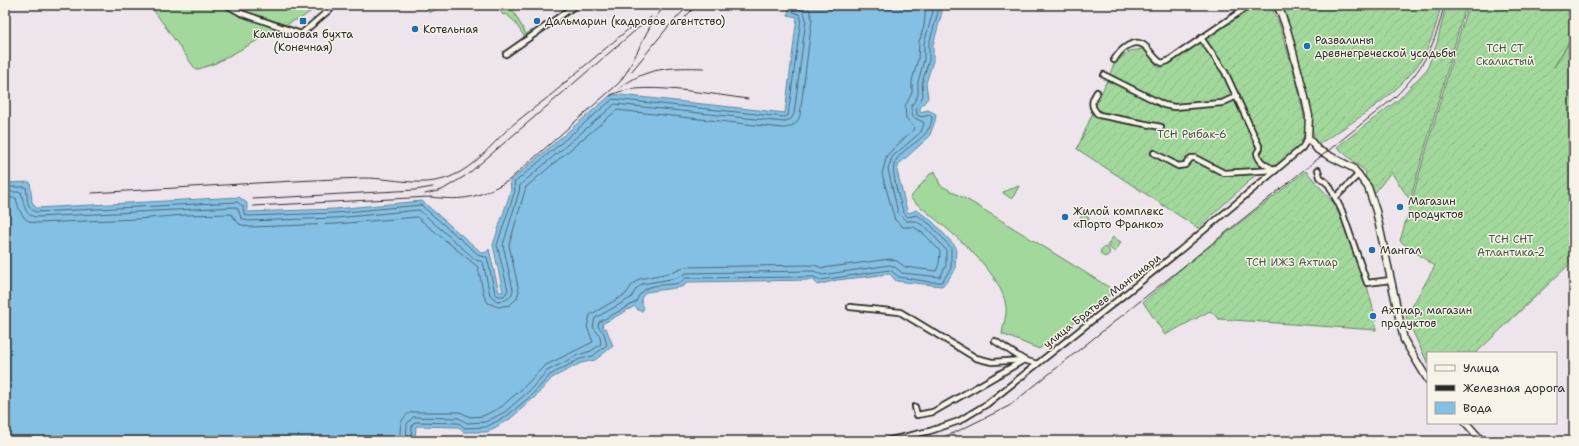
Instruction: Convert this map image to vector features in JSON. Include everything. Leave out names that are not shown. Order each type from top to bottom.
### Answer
[{"type":"main road","points":[[1276,5],[1281,13],[1288,33],[1304,93],[1309,116],[1308,138],[1313,146],[1318,150],[1343,162],[1359,174],[1368,187],[1374,204],[1404,340],[1427,378]]},
{"type":"main road","points":[[1467,424],[1482,441]]},
{"type":"street","points":[[227,5],[241,13],[300,34],[335,5]]},
{"type":"street","points":[[506,54],[576,5]]},
{"type":"street","points":[[1114,60],[1120,51],[1127,45],[1139,43],[1146,46],[1158,61],[1162,63],[1250,5]]},
{"type":"street","points":[[1201,38],[1225,72],[1237,96],[1260,148],[1257,153],[1258,159],[1264,165],[1276,170]]},
{"type":"street","points":[[1104,75],[1164,105],[1174,107],[1222,103],[1237,96]]},
{"type":"street","points":[[1097,92],[1092,99],[1092,104],[1094,110],[1099,115],[1161,127]]},
{"type":"street","name":"улица Братьев Манганари","points":[[886,441],[930,431],[959,421],[987,404],[1178,252],[1302,148],[1308,138]]},
{"type":"street","points":[[1154,153],[1178,166],[1185,165],[1191,158],[1195,158],[1224,173],[1276,170]]},
{"type":"street","points":[[1318,170],[1320,178],[1329,185],[1353,238],[1367,283],[1391,280]]},
{"type":"street","points":[[1335,198],[1359,174]]},
{"type":"street","points":[[850,307],[900,312],[976,358],[992,362],[1024,360]]},
{"type":"street","points":[[995,341],[1024,360],[1037,364]]},
{"type":"street","points":[[915,407],[917,415],[933,412],[1024,360]]},
{"type":"green space","points":[[150,5],[320,5],[300,19],[293,21],[216,63],[196,70]]},
{"type":"green space","points":[[425,5],[445,5],[429,13]]},
{"type":"green space","points":[[497,5],[516,5],[512,9],[526,34],[533,30],[535,32],[526,39],[514,21],[506,14],[503,15]]},
{"type":"green space","name":"ТСН Рыбак-6","points":[[1256,5],[1269,5],[1278,20],[1297,83],[1306,127],[1301,146],[1279,165],[1260,171],[1198,228],[1077,149],[1115,62],[1130,51],[1144,49],[1159,68]]},
{"type":"green space","points":[[1281,5],[1441,5],[1429,45],[1414,70],[1389,95],[1375,106],[1316,146],[1286,16]]},
{"type":"green space","points":[[1446,5],[1466,5],[1410,200],[1391,172],[1374,194],[1365,179],[1366,172],[1337,147],[1398,100],[1427,69],[1437,43]]},
{"type":"green space","points":[[1468,5],[1574,5],[1574,34],[1554,67],[1574,35],[1574,260],[1477,352],[1427,352],[1427,362],[1406,317],[1435,266],[1400,241]]},
{"type":"green space","points":[[935,171],[940,185],[973,203],[1115,291],[1039,349],[1002,334],[1006,307],[1002,292],[993,277],[982,262],[967,247],[910,198],[930,174]]},
{"type":"green space","name":"ТСН ИЖЗ Ахтиар","points":[[1306,171],[1332,201],[1344,225],[1363,271],[1375,316],[1376,330],[1219,319],[1210,311],[1165,335],[1143,302],[1181,269]]},
{"type":"green space","points":[[1019,186],[1012,199],[1003,193],[1003,192]]},
{"type":"green space","points":[[1083,214],[1089,218],[1083,227],[1077,223]]},
{"type":"green space","points":[[1113,237],[1121,242],[1115,252],[1107,246]]},
{"type":"green space","points":[[1105,247],[1110,252],[1105,257],[1100,252]]},
{"type":"water","points":[[789,5],[941,5],[942,12],[933,45],[933,61],[926,83],[928,98],[920,108],[920,112],[928,110],[936,114],[935,121],[929,137],[899,164],[897,171],[907,211],[909,213],[917,210],[933,222],[956,247],[955,270],[942,286],[896,281],[890,274],[837,280],[817,285],[814,280],[686,282],[685,285],[681,287],[646,292],[641,300],[644,308],[642,311],[638,310],[635,306],[602,324],[604,329],[606,328],[613,346],[595,360],[581,363],[552,378],[535,397],[510,419],[487,432],[463,432],[459,427],[416,426],[415,441],[5,441],[5,183],[30,182],[32,202],[36,208],[239,197],[247,203],[247,212],[335,209],[422,201],[482,253],[487,252],[489,249],[499,292],[503,292],[493,245],[511,190],[510,181],[612,94],[785,113],[797,17],[788,15]]},
{"type":"railway","points":[[253,206],[430,197],[453,199],[479,195],[497,187],[508,181],[619,83],[626,74],[652,23],[666,5]]},
{"type":"railway","points":[[631,72],[668,27],[689,5]]},
{"type":"railway","points":[[685,17],[697,5]]},
{"type":"railway","points":[[933,441],[956,432],[1009,406],[1394,98],[1413,77],[1427,56],[1437,33],[1444,5]]},
{"type":"railway","points":[[468,174],[651,17]]},
{"type":"railway","points":[[562,85],[631,27]]},
{"type":"railway","points":[[620,88],[630,81],[650,72],[670,68],[704,68]]},
{"type":"railway","points":[[92,193],[364,178],[407,182],[429,182],[439,180],[459,173],[475,162],[508,129],[567,81]]},
{"type":"railway","points":[[610,96],[622,91],[656,88],[748,99]]},
{"type":"railway","points":[[425,194],[442,190],[465,176]]},
{"type":"railway","points":[[253,199],[415,190],[433,187]]},
{"type":"place","name":"Камышовая бухта (Конечная)","points":[[303,21]]},
{"type":"place","name":"Дальмарин (кадровое агентство)","points":[[537,21]]},
{"type":"place","name":"Котельная","points":[[415,29]]},
{"type":"place","name":"Развалины древнегреческой усадьбы","points":[[1307,46]]},
{"type":"place","name":"Магазин продуктов","points":[[1400,207]]},
{"type":"place","name":"Жилой комплекс «Порто Франко»","points":[[1065,217]]},
{"type":"place","name":"Мангал","points":[[1372,250]]},
{"type":"place","name":"Ахтиар, магазин продуктов","points":[[1373,316]]},
{"type":"park label","name":"ТСН СТ Скалистый","points":[[1505,54]]},
{"type":"park label","name":"ТСН СНТ Атлантика-2","points":[[1511,245]]}]
